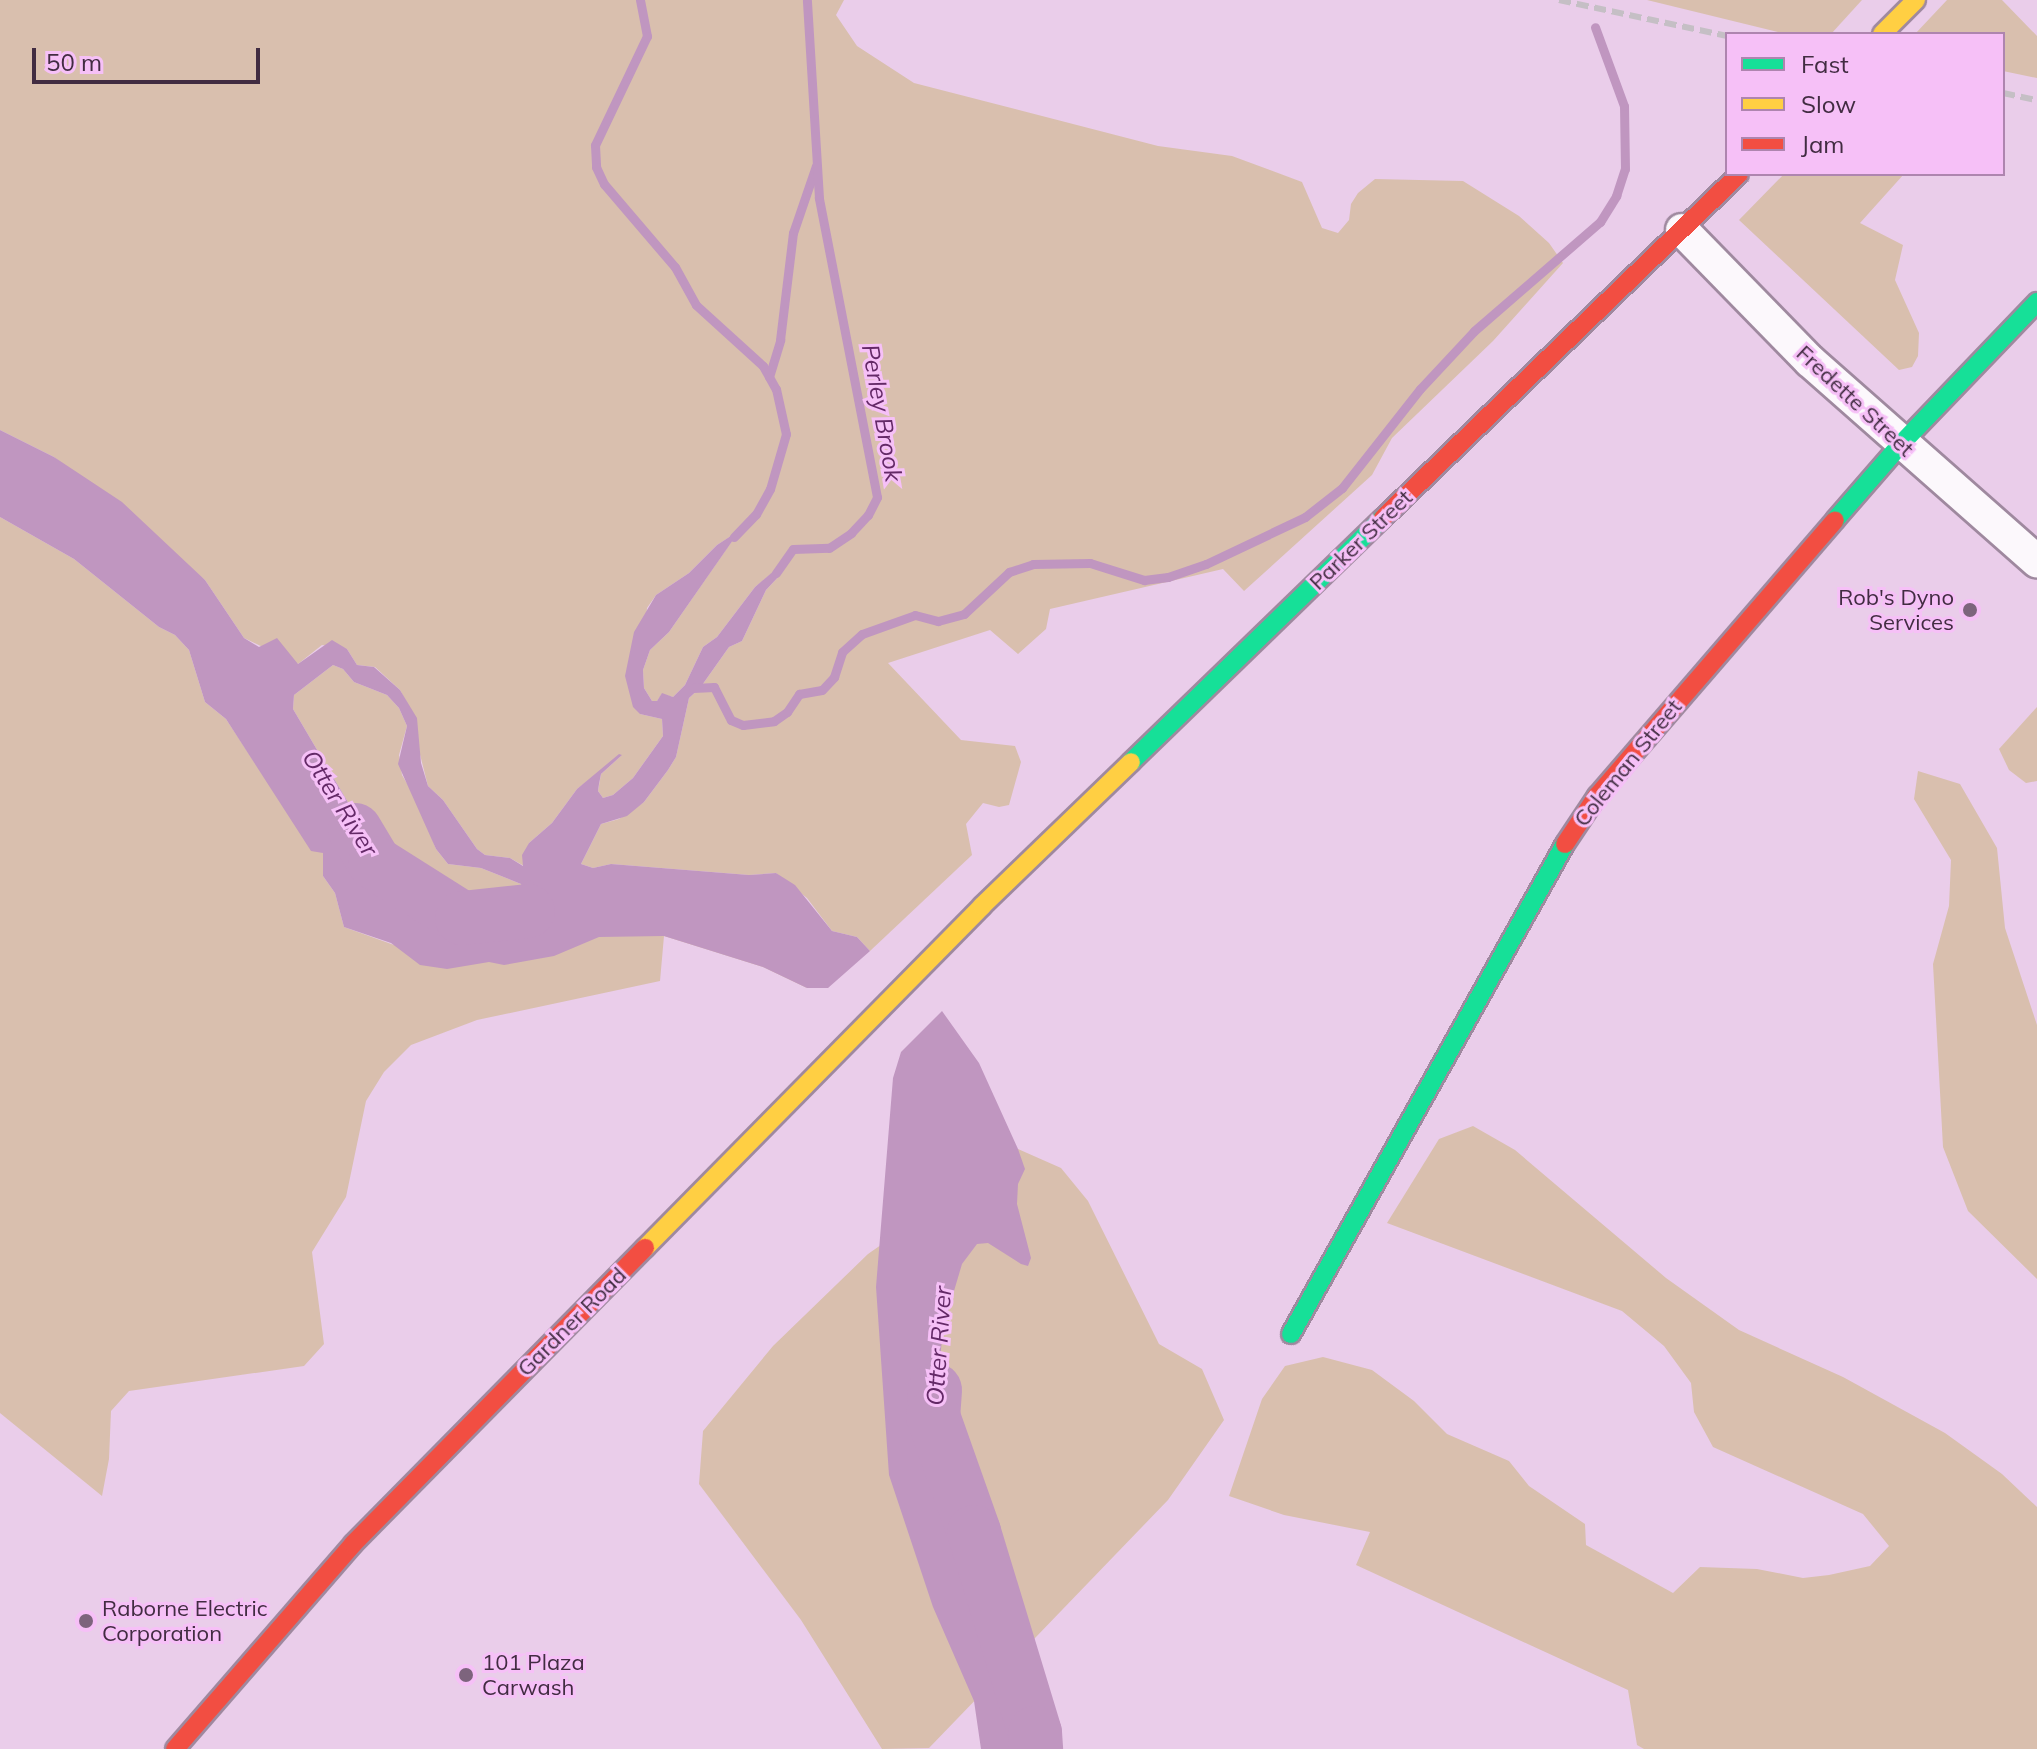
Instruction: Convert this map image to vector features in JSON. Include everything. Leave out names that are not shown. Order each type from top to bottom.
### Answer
[{"type":"main road","points":[[1884,32],[1916,0]]},
{"type":"main road","name":"Parker Street","points":[[982,906],[1737,176]]},
{"type":"main road","name":"Coleman Street","points":[[1291,1334],[1543,879],[1584,814],[1631,753],[1901,444],[2037,302]]},
{"type":"main road","name":"Gardner Road","points":[[175,1749],[249,1659],[353,1544],[982,906]]},
{"type":"street","name":"Fredette Street","points":[[1682,230],[1810,361],[2037,561]]},
{"type":"shaded area","points":[[0,0],[844,0],[836,15],[857,46],[914,83],[1158,146],[1232,156],[1302,182],[1322,228],[1338,233],[1349,220],[1351,204],[1358,193],[1375,179],[1463,181],[1519,216],[1549,243],[1563,263],[1493,341],[1392,438],[1372,475],[1244,591],[1223,569],[1050,609],[1046,629],[1018,654],[990,630],[888,663],[961,740],[1015,746],[1021,762],[1009,805],[999,807],[983,803],[966,824],[972,855],[870,951],[857,937],[832,931],[807,898],[776,873],[749,875],[611,864],[593,868],[581,864],[601,824],[619,819],[644,802],[668,770],[676,757],[689,698],[700,688],[729,647],[742,641],[766,590],[782,573],[788,560],[755,587],[717,637],[703,647],[685,685],[673,697],[662,694],[657,701],[652,701],[644,688],[643,670],[650,650],[669,632],[739,531],[717,545],[689,573],[656,595],[647,608],[640,714],[662,719],[663,736],[633,778],[613,795],[603,798],[598,791],[601,774],[622,755],[577,789],[552,823],[529,843],[524,866],[510,858],[485,855],[477,849],[443,800],[428,786],[407,703],[400,690],[375,667],[357,665],[347,649],[322,645],[298,664],[244,638],[205,580],[54,457],[0,430]]},
{"type":"shaded area","points":[[1647,0],[1862,0],[1833,32],[1778,32]]},
{"type":"shaded area","points":[[1947,0],[2002,0],[2037,36],[2037,78],[2005,71],[2005,32],[1917,32]]},
{"type":"shaded area","points":[[1782,176],[1902,176],[1860,223],[1903,245],[1895,280],[1919,333],[1918,356],[1912,367],[1899,370],[1739,220]]},
{"type":"shaded area","points":[[0,517],[74,559],[159,627],[175,635],[189,650],[205,702],[226,719],[280,801],[323,853],[323,876],[335,893],[344,927],[394,945],[420,897],[369,838],[293,709],[294,695],[333,665],[343,669],[354,682],[387,695],[399,708],[407,726],[399,755],[402,775],[418,802],[436,849],[448,864],[481,868],[521,884],[524,894],[511,906],[494,910],[732,904],[807,988],[763,967],[664,936],[660,981],[477,1020],[411,1045],[384,1072],[366,1101],[346,1197],[312,1252],[324,1344],[304,1366],[129,1391],[111,1411],[109,1459],[102,1496],[0,1413]]},
{"type":"shaded area","points":[[2037,707],[2037,781],[2026,783],[2009,770],[1999,749]]},
{"type":"shaded area","points":[[1918,771],[1960,784],[1997,848],[2005,928],[2037,1025],[2037,1279],[1968,1211],[1943,1147],[1933,964],[1949,906],[1951,860],[1914,799]]},
{"type":"shaded area","points":[[1473,1126],[1515,1150],[1666,1278],[1739,1330],[1843,1377],[1945,1433],[2002,1474],[2037,1507],[2037,1749],[1644,1749],[1637,1745],[1628,1690],[1356,1565],[1370,1532],[1284,1515],[1229,1496],[1262,1399],[1285,1366],[1323,1357],[1372,1370],[1414,1401],[1447,1434],[1509,1461],[1529,1486],[1585,1524],[1586,1545],[1673,1593],[1700,1567],[1757,1569],[1803,1578],[1870,1566],[1889,1546],[1863,1514],[1713,1447],[1694,1412],[1691,1383],[1664,1346],[1622,1311],[1387,1223],[1439,1139]]},
{"type":"shaded area","points":[[1018,1149],[1061,1168],[1088,1201],[1159,1344],[1202,1369],[1224,1420],[1168,1500],[929,1748],[882,1749],[801,1620],[699,1484],[703,1431],[773,1346],[868,1254]]},
{"type":"water","points":[[0,430],[54,457],[122,502],[205,580],[244,638],[259,647],[277,638],[298,664],[332,640],[347,649],[357,665],[374,667],[400,690],[417,718],[421,763],[428,786],[443,800],[477,849],[485,855],[510,858],[523,866],[522,855],[529,843],[552,823],[577,789],[619,754],[622,755],[601,774],[599,784],[598,791],[603,798],[613,795],[633,778],[663,736],[662,719],[640,714],[633,707],[625,676],[634,632],[656,595],[689,573],[717,545],[740,530],[669,632],[650,650],[643,670],[644,688],[652,701],[657,701],[662,693],[673,697],[685,685],[703,647],[717,637],[755,587],[789,558],[782,573],[766,590],[742,641],[729,647],[700,688],[689,698],[676,757],[668,770],[644,802],[627,816],[601,824],[581,864],[593,868],[611,864],[749,875],[776,873],[795,885],[832,931],[857,937],[870,951],[828,988],[807,988],[763,967],[664,936],[599,937],[554,956],[504,965],[489,962],[447,969],[420,965],[391,943],[344,927],[335,893],[323,876],[323,853],[311,851],[226,719],[205,702],[189,650],[175,635],[159,627],[74,559],[0,517]],"holes":[[[333,665],[343,669],[354,682],[387,695],[399,708],[407,726],[398,764],[436,849],[448,864],[481,868],[521,884],[523,894],[511,906],[448,914],[420,897],[369,838],[293,709],[294,695]]]},
{"type":"water","points":[[942,1011],[979,1063],[1018,1149],[1025,1169],[1018,1184],[1017,1204],[1031,1258],[1028,1266],[1021,1264],[988,1243],[977,1244],[962,1264],[943,1328],[939,1371],[942,1427],[956,1495],[978,1560],[1002,1573],[1013,1574],[1012,1606],[1003,1612],[1003,1621],[1027,1698],[1043,1726],[1063,1749],[981,1749],[974,1701],[933,1607],[889,1475],[876,1287],[893,1078],[901,1052]]},
{"type":"waterway","name":"Perley Brook","points":[[640,0],[647,36],[595,145],[596,167],[604,184],[675,267],[696,305],[763,366],[776,389],[786,434],[770,489],[756,514],[734,537]]},
{"type":"waterway","name":"Perley Brook","points":[[776,573],[793,549],[829,548],[851,533],[868,515],[877,497],[819,198],[807,0]]},
{"type":"waterway","points":[[693,688],[714,687],[731,720],[743,725],[774,721],[787,712],[799,694],[822,690],[834,677],[842,652],[862,634],[915,615],[938,621],[964,614],[1009,572],[1033,564],[1090,563],[1144,580],[1168,577],[1206,564],[1305,517],[1342,488],[1420,389],[1474,331],[1600,222],[1616,196],[1625,169],[1624,106],[1595,27]]},
{"type":"waterway","name":"Perley Brook","points":[[769,377],[780,340],[793,233],[816,166]]},
{"type":"waterway","name":"Otter River","points":[[355,830],[375,863],[462,918],[528,911]]},
{"type":"waterway","name":"Perley Brook","points":[[501,914],[529,884]]},
{"type":"waterway","name":"Otter River","points":[[935,1390],[933,1416],[974,1532],[1035,1733],[1036,1749]]},
{"type":"railway","points":[[1559,0],[1725,36]]},
{"type":"railway","points":[[2005,93],[2037,100]]},
{"type":"traffic: fast","points":[[1835,520],[1901,444],[2037,302]]},
{"type":"traffic: fast","points":[[1131,762],[1382,519]]},
{"type":"traffic: fast","points":[[1291,1334],[1565,844]]},
{"type":"traffic: slow","points":[[1884,32],[1916,0]]},
{"type":"traffic: slow","points":[[645,1248],[982,906],[1131,762]]},
{"type":"traffic: jam","points":[[1382,519],[1737,176]]},
{"type":"traffic: jam","points":[[1565,844],[1597,796],[1835,520]]},
{"type":"traffic: jam","points":[[175,1749],[353,1544],[645,1248]]},
{"type":"place","name":"Rob's Dyno Services","points":[[1970,610]]},
{"type":"place","name":"Raborne Electric Corporation","points":[[86,1621]]},
{"type":"place","name":"101 Plaza Carwash","points":[[466,1675]]}]
